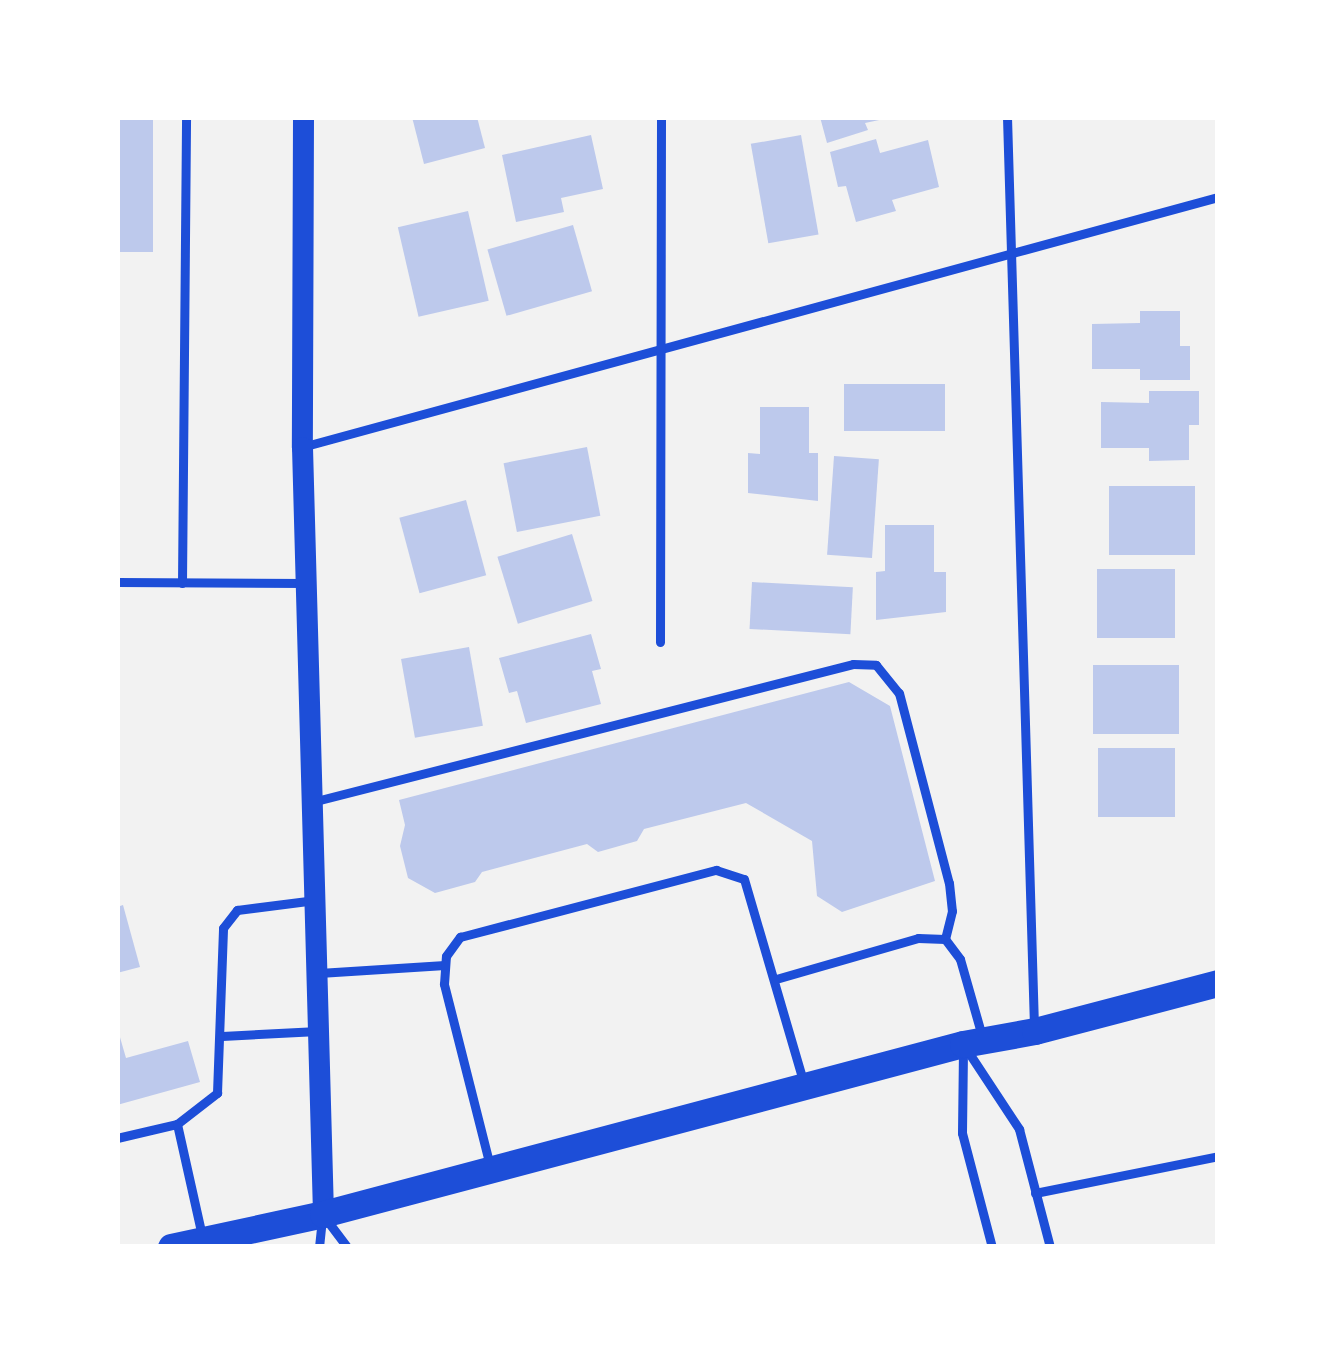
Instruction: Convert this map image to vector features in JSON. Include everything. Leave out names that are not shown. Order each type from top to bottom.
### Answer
[{"type":"main road","points":[[171,1247],[323,1214],[804,1086],[1218,983]]},
{"type":"street","points":[[303,117],[302,447],[323,1214]]},
{"type":"lane","points":[[182,584],[186,117]]},
{"type":"lane","points":[[660,642],[661,117]]},
{"type":"lane","points":[[1007,117],[1035,1031]]},
{"type":"lane","points":[[302,447],[1218,197]]},
{"type":"lane","points":[[117,582],[306,583]]},
{"type":"lane","points":[[312,802],[853,664],[876,665],[899,693],[950,883],[952,911],[945,939]]},
{"type":"lane","points":[[490,1169],[444,984],[445,965],[460,937],[716,870],[744,878],[804,1086]]},
{"type":"lane","points":[[117,1138],[177,1124],[217,1093],[223,928],[237,910],[315,900]]},
{"type":"lane","points":[[776,979],[917,938],[945,939]]},
{"type":"lane","points":[[945,939],[960,959],[973,1043],[962,1133],[992,1247]]},
{"type":"lane","points":[[316,973],[445,965]]},
{"type":"lane","points":[[222,1036],[318,1031]]},
{"type":"lane","points":[[973,1043],[1018,1129],[1050,1247]]},
{"type":"lane","points":[[177,1124],[203,1240]]},
{"type":"lane","points":[[1036,1193],[1218,1156]]},
{"type":"lane","points":[[319,1247],[323,1214]]},
{"type":"lane","points":[[323,1214],[347,1247]]},
{"type":"building","points":[[117,117],[153,117],[153,252],[117,252]]},
{"type":"building","points":[[412,117],[477,117],[485,148],[424,164]]},
{"type":"building","points":[[820,117],[884,119],[865,123],[868,130],[827,143]]},
{"type":"building","points":[[591,135],[603,189],[561,198],[564,212],[516,222],[502,155]]},
{"type":"building","points":[[801,135],[819,234],[768,243],[751,144]]},
{"type":"building","points":[[876,139],[880,153],[928,140],[939,187],[892,200],[896,211],[856,222],[846,186],[838,187],[830,152]]},
{"type":"building","points":[[468,211],[489,301],[419,317],[398,227]]},
{"type":"building","points":[[573,225],[592,291],[506,316],[487,250]]},
{"type":"building","points":[[1140,311],[1180,311],[1180,346],[1190,346],[1190,380],[1140,380],[1140,369],[1092,369],[1092,324],[1140,323]]},
{"type":"building","points":[[844,384],[945,384],[945,431],[844,431]]},
{"type":"building","points":[[1149,391],[1199,391],[1199,425],[1189,425],[1189,460],[1149,461],[1149,448],[1101,448],[1101,402],[1149,403]]},
{"type":"building","points":[[760,407],[809,407],[809,453],[818,453],[818,501],[748,493],[748,453],[760,454]]},
{"type":"building","points":[[587,447],[600,516],[517,532],[504,463]]},
{"type":"building","points":[[834,456],[879,459],[872,558],[827,555]]},
{"type":"building","points":[[1109,486],[1195,486],[1195,555],[1109,555]]},
{"type":"building","points":[[466,500],[486,575],[420,593],[399,518]]},
{"type":"building","points":[[885,525],[934,525],[934,572],[946,572],[946,612],[876,620],[876,572],[885,571]]},
{"type":"building","points":[[572,534],[592,601],[518,624],[497,557]]},
{"type":"building","points":[[1097,569],[1175,569],[1175,638],[1097,638]]},
{"type":"building","points":[[752,582],[853,587],[850,634],[750,629]]},
{"type":"building","points":[[591,634],[601,669],[592,671],[601,704],[526,723],[517,691],[509,693],[499,658]]},
{"type":"building","points":[[469,647],[483,726],[415,738],[401,659]]},
{"type":"building","points":[[1093,665],[1179,665],[1179,734],[1093,734]]},
{"type":"building","points":[[849,682],[890,706],[935,881],[842,912],[817,896],[812,841],[746,803],[644,829],[637,841],[598,852],[587,844],[482,872],[475,882],[435,893],[408,878],[400,846],[405,825],[399,800]]},
{"type":"building","points":[[1098,748],[1175,748],[1175,817],[1098,817]]},
{"type":"building","points":[[123,905],[140,967],[117,973],[117,907]]},
{"type":"building","points":[[117,1027],[126,1058],[188,1041],[200,1082],[117,1105]]}]
